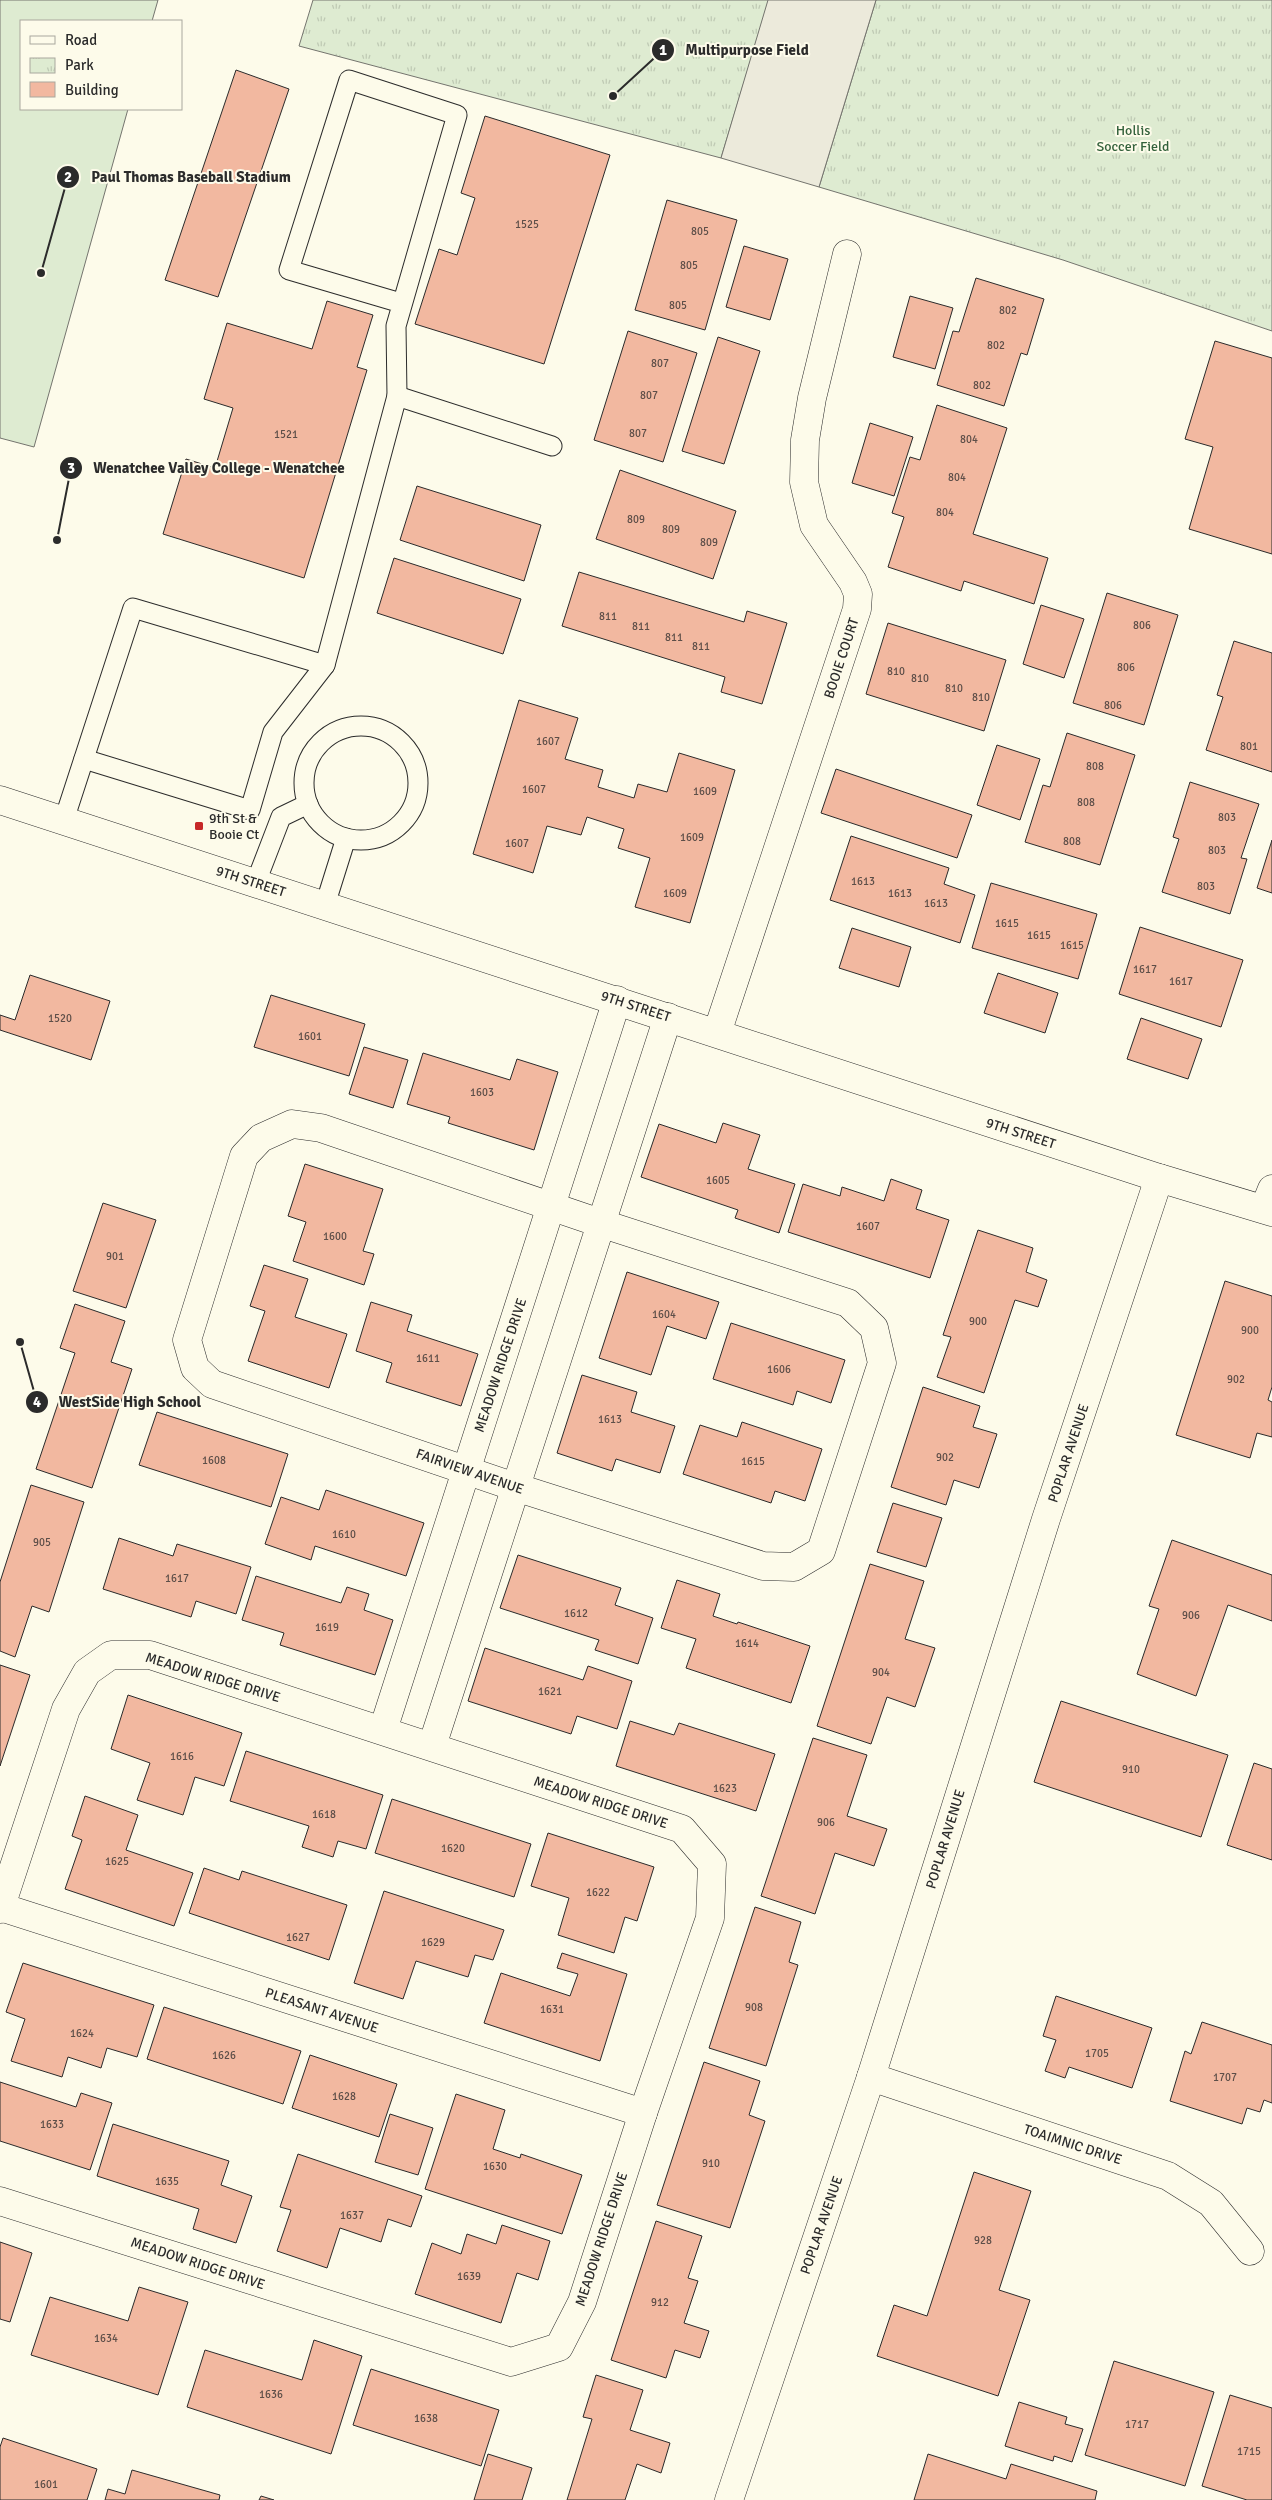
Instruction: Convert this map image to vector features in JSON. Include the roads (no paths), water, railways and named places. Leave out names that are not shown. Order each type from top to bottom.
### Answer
[{"type":"street","name":"BOOIE COURT","points":[[717,1033],[857,610],[858,594],[854,582],[814,526],[804,482],[805,440],[812,398],[847,254]]},
{"type":"street","name":"9TH STREET","points":[[0,800],[325,904],[1159,1178],[1269,1204]]},
{"type":"street","name":"MEADOW RIDGE DRIVE","points":[[382,1730],[617,1000]]},
{"type":"street","points":[[432,1746],[668,1017]]},
{"type":"street","name":"FAIRVIEW AVENUE","points":[[292,1124],[321,1128],[600,1223],[848,1303],[874,1328],[882,1363],[821,1551],[794,1567],[763,1566],[515,1487],[212,1384],[196,1368],[188,1340],[244,1156],[261,1138],[292,1124]]},
{"type":"street","name":"POPLAR AVENUE","points":[[729,2500],[871,2077],[1046,1519],[1159,1178]]},
{"type":"street","name":"MEADOW RIDGE DRIVE","points":[[0,1908],[66,1709],[87,1672],[111,1655],[150,1655],[682,1829],[712,1864],[710,1918],[643,2113],[582,2302],[559,2347],[511,2362],[0,2201]]},
{"type":"street","name":"PLEASANT AVENUE","points":[[0,1908],[643,2113]]},
{"type":"street","name":"TOAIMNIC DRIVE","points":[[871,2077],[1168,2176],[1211,2203],[1250,2251]]},
{"type":"lane","points":[[84,759],[250,810],[273,732],[324,665],[397,396],[396,326],[401,303],[457,115],[349,80],[289,270],[401,303]]},
{"type":"lane","points":[[397,396],[552,446]]},
{"type":"lane","points":[[64,820],[133,608],[324,665]]},
{"type":"lane","points":[[356,726],[374,727],[392,734],[406,747],[415,763],[419,781],[416,799],[409,815],[397,828],[381,837],[364,841],[346,838],[330,831],[317,819],[308,804],[304,787],[306,769],[312,753],[324,740],[339,731],[356,726]]},
{"type":"lane","points":[[256,882],[281,817],[308,804]]},
{"type":"lane","points":[[325,904],[346,838]]},
{"type":"place","name":"Multipurpose Field","points":[[613,96]]},
{"type":"place","name":"Paul Thomas Baseball Stadium","points":[[41,273]]},
{"type":"place","name":"Wenatchee Valley College - Wenatchee","points":[[57,540]]},
{"type":"place","name":"9th St & Booie Ct","points":[[199,826]]},
{"type":"place","name":"WestSide High School","points":[[20,1342]]},
{"type":"park label","name":"Hollis Soccer Field","points":[[1133,138]]}]
